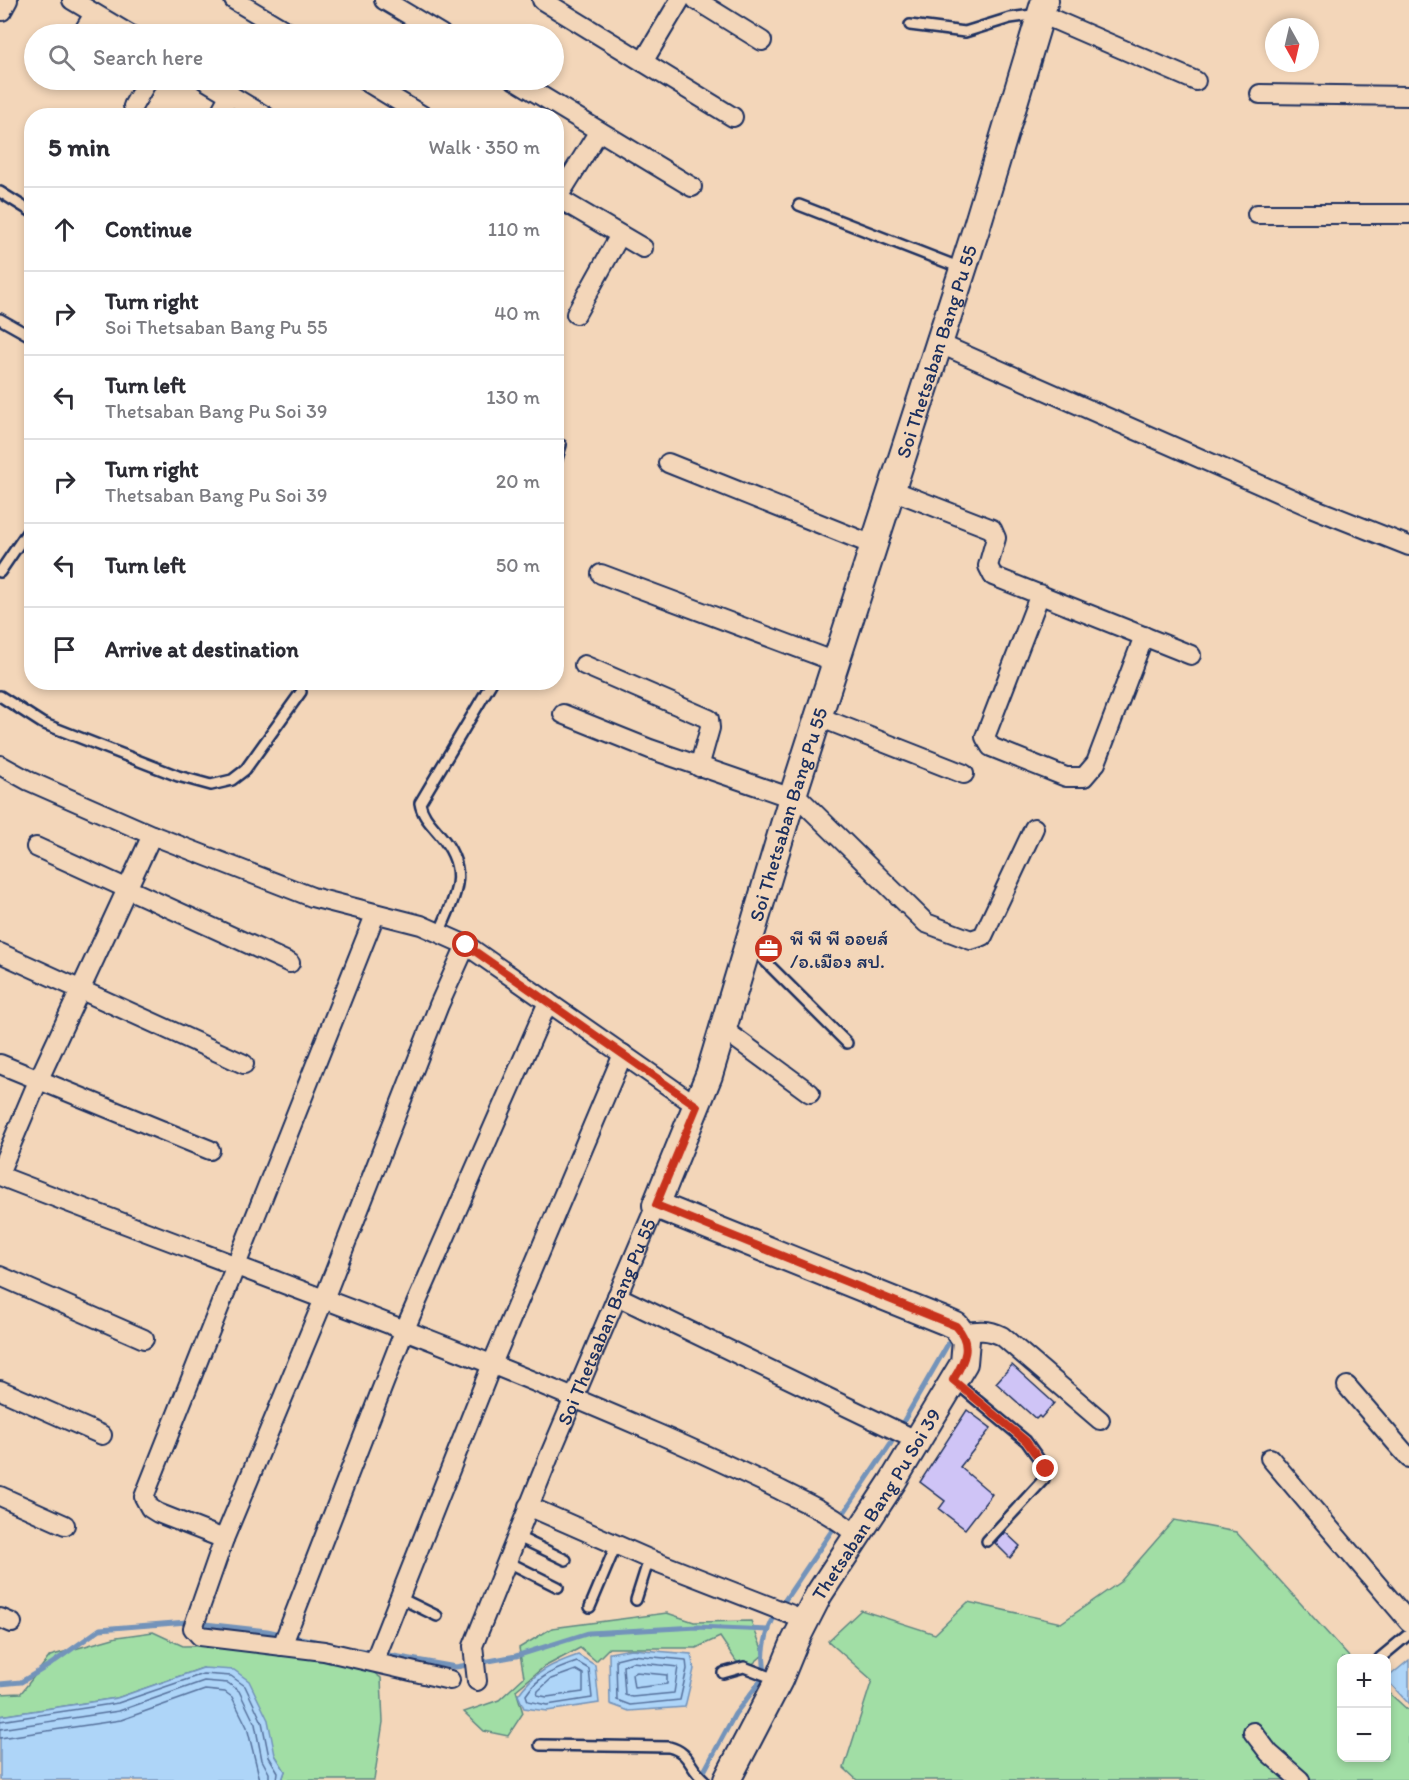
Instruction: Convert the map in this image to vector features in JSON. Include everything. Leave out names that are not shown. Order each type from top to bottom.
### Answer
[{"type":"street","points":[[72,0],[112,24]]},
{"type":"street","points":[[234,0],[274,24]]},
{"type":"street","points":[[384,0],[424,24]]},
{"type":"street","points":[[542,0],[733,117]]},
{"type":"street","points":[[643,62],[680,0]]},
{"type":"street","points":[[696,0],[762,41]]},
{"type":"street","points":[[1043,7],[1196,81]]},
{"type":"street","name":"Soi Thetsaban Bang Pu 55","points":[[475,1669],[473,1646],[506,1561],[697,1106],[723,1029],[793,796],[963,268],[1043,7]]},
{"type":"street","points":[[88,24],[94,14]]},
{"type":"street","points":[[133,106],[142,90]]},
{"type":"street","points":[[223,90],[252,108]]},
{"type":"street","points":[[380,90],[410,108]]},
{"type":"street","points":[[531,90],[561,108]]},
{"type":"street","points":[[222,108],[230,94]]},
{"type":"street","points":[[1260,94],[1409,96]]},
{"type":"street","points":[[564,110],[692,187]]},
{"type":"street","points":[[564,186],[599,131]]},
{"type":"street","points":[[564,201],[643,248]]},
{"type":"street","points":[[1257,214],[1409,214]]},
{"type":"street","points":[[576,314],[620,235]]},
{"type":"street","points":[[938,343],[1313,508],[1409,546]]},
{"type":"street","points":[[668,463],[873,545]]},
{"type":"street","points":[[892,490],[992,529],[996,538],[988,566],[993,576],[1191,655]]},
{"type":"street","points":[[601,574],[836,662]]},
{"type":"street","points":[[1040,594],[985,737],[991,747],[1045,768],[1076,778],[1084,777],[1090,772],[1144,636]]},
{"type":"street","points":[[584,664],[709,719],[710,728],[699,767]]},
{"type":"street","points":[[563,714],[699,767],[793,796],[926,923],[971,940],[983,936],[1034,828]]},
{"type":"street","points":[[819,717],[964,774]]},
{"type":"street","points":[[0,765],[29,781],[152,835],[312,897],[440,932],[466,945],[697,1106]]},
{"type":"street","points":[[0,1171],[38,1081],[152,835]]},
{"type":"street","points":[[36,848],[290,963]]},
{"type":"street","points":[[224,1539],[158,1513],[146,1503],[144,1497],[375,915]]},
{"type":"street","points":[[450,1680],[378,1654],[284,1640],[200,1636],[194,1622],[224,1539],[324,1299],[439,1005],[466,945]]},
{"type":"street","points":[[0,953],[244,1064]]},
{"type":"street","points":[[284,1640],[405,1329],[548,1002]]},
{"type":"street","points":[[723,1029],[810,1093]]},
{"type":"street","points":[[378,1654],[398,1597],[429,1526],[492,1364],[623,1054]]},
{"type":"street","points":[[0,1064],[210,1150]]},
{"type":"street","points":[[0,1176],[405,1329],[574,1397],[724,1463],[830,1515],[851,1531]]},
{"type":"street","points":[[656,1205],[947,1322],[962,1333],[991,1330],[1002,1336],[1100,1420]]},
{"type":"street","points":[[0,1276],[144,1339]]},
{"type":"street","points":[[617,1296],[904,1434]]},
{"type":"street","name":"Thetsaban Bang Pu Soi 39","points":[[727,1780],[796,1618],[851,1531],[904,1434],[953,1380],[963,1363],[966,1351],[962,1333]]},
{"type":"street","points":[[1347,1386],[1409,1458]]},
{"type":"street","points":[[0,1390],[102,1435]]},
{"type":"street","points":[[1270,1458],[1409,1622]]},
{"type":"street","points":[[0,1496],[65,1525]]},
{"type":"street","points":[[528,1506],[649,1559],[796,1618]]},
{"type":"street","points":[[1253,1732],[1269,1753],[1300,1780]]},
{"type":"lane","points":[[910,25],[965,32],[1043,7]]},
{"type":"lane","points":[[0,192],[24,207]]},
{"type":"lane","points":[[799,205],[963,268]]},
{"type":"lane","points":[[0,319],[24,332]]},
{"type":"lane","points":[[0,572],[24,537]]},
{"type":"lane","points":[[440,932],[458,889],[457,862],[448,844],[422,810],[420,803],[488,690]]},
{"type":"lane","points":[[0,696],[42,723],[177,776],[211,785],[232,780],[245,770],[301,692]]},
{"type":"lane","points":[[747,943],[848,1043]]},
{"type":"lane","points":[[953,1380],[1026,1441],[1046,1469],[1044,1479],[987,1541]]},
{"type":"lane","points":[[516,1536],[566,1560]]},
{"type":"lane","points":[[590,1607],[616,1545]]},
{"type":"lane","points":[[636,1600],[649,1559]]},
{"type":"lane","points":[[506,1561],[558,1587]]},
{"type":"lane","points":[[398,1597],[436,1616]]},
{"type":"lane","points":[[1386,1654],[1409,1634]]},
{"type":"lane","points":[[723,1672],[744,1667],[771,1676]]},
{"type":"lane","points":[[540,1744],[669,1747],[685,1754],[701,1777]]},
{"type":"green space","points":[[1174,1520],[1236,1532],[1346,1654],[1337,1654],[1337,1762],[1391,1762],[1391,1695],[1409,1711],[1409,1780],[857,1780],[844,1768],[872,1680],[828,1641],[861,1610],[935,1634],[968,1602],[1061,1623],[1120,1582]]},
{"type":"green space","points":[[667,1613],[694,1622],[751,1621],[764,1654],[748,1668],[736,1661],[720,1637],[696,1648],[609,1648],[596,1661],[580,1648],[544,1667],[516,1690],[523,1713],[508,1736],[484,1731],[464,1712],[499,1700],[524,1677],[519,1648],[552,1628]]},
{"type":"green space","points":[[153,1632],[183,1646],[273,1645],[353,1658],[381,1678],[383,1722],[374,1780],[282,1780],[285,1771],[275,1755],[203,1668],[117,1698],[0,1716],[0,1694],[21,1693],[50,1656],[117,1637]]},
{"type":"water","points":[[631,1649],[691,1654],[694,1669],[685,1707],[629,1711],[610,1704],[609,1653]]},
{"type":"water","points":[[578,1655],[595,1665],[599,1703],[547,1711],[524,1708],[518,1695],[530,1680],[552,1666]]},
{"type":"water","points":[[1409,1660],[1409,1704],[1391,1684],[1391,1675]]},
{"type":"water","points":[[203,1668],[234,1670],[249,1681],[268,1720],[275,1755],[285,1771],[282,1780],[0,1780],[0,1716],[117,1698]]},
{"type":"building","points":[[1012,1365],[1054,1403],[1041,1418],[1039,1416],[1036,1419],[996,1383]]},
{"type":"building","points":[[967,1410],[991,1428],[960,1467],[992,1494],[965,1529],[939,1509],[945,1501],[920,1482]]},
{"type":"building","points":[[1005,1532],[1020,1546],[1010,1558],[995,1543]]},
{"type":"waterway","points":[[781,1606],[891,1443],[948,1344]]},
{"type":"waterway","points":[[701,1777],[735,1714],[766,1674],[765,1643],[776,1614]]},
{"type":"waterway","points":[[0,1684],[21,1682],[100,1629],[187,1622],[267,1631],[319,1642]]},
{"type":"waterway","points":[[360,1650],[456,1667],[516,1656],[589,1633],[697,1627],[769,1630]]},
{"type":"place","name":"พี พี พี ออยส์ /อ.เมือง สป.","points":[[769,949]]},
{"type":"route","points":[[466,945],[697,1106],[656,1205],[723,1230],[956,1326],[966,1340],[966,1351],[963,1363],[953,1380],[1026,1441],[1046,1469]]}]
